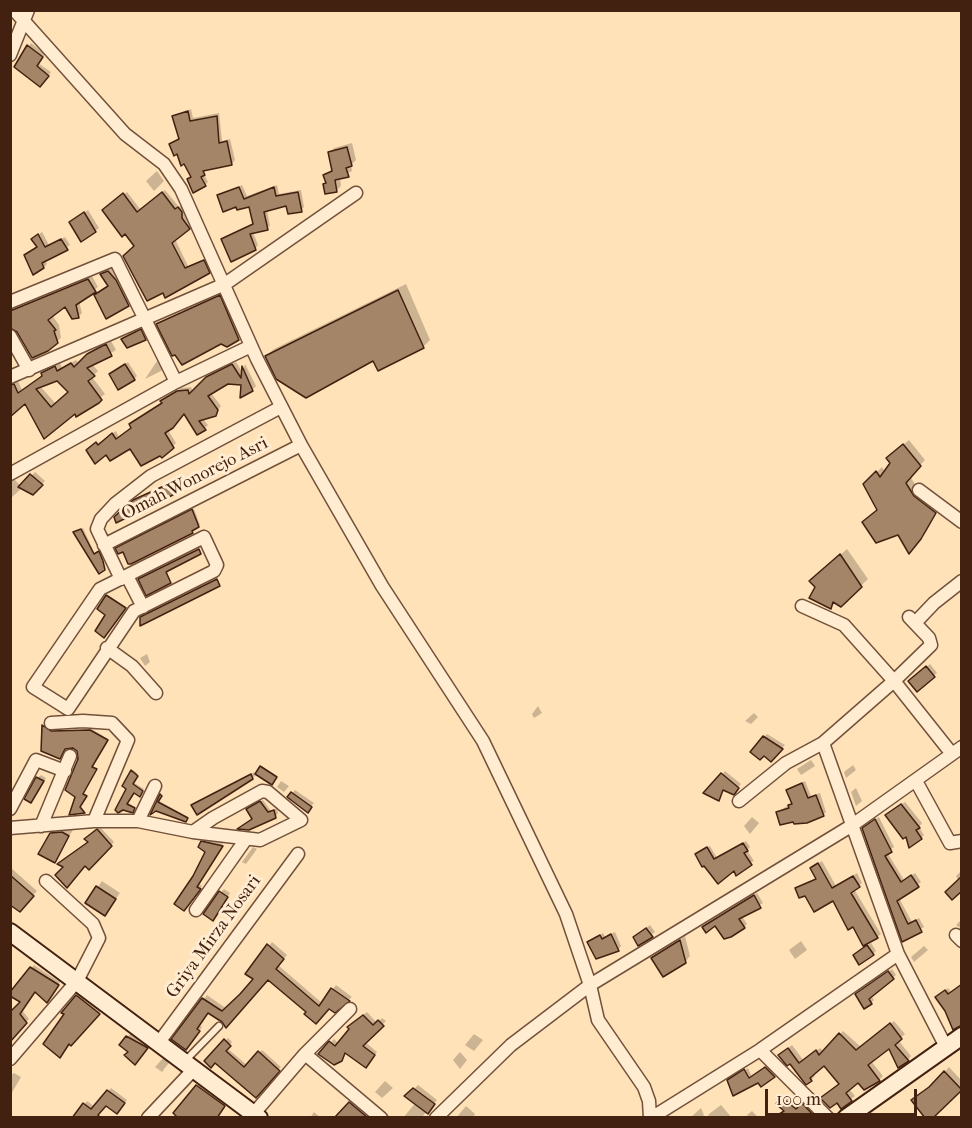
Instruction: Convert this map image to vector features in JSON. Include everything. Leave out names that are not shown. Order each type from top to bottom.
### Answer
[{"type":"street","points":[[14,10],[26,16],[125,134],[164,164],[181,189],[251,346],[281,407],[382,586],[483,741],[566,914],[590,985],[597,1020],[644,1087],[651,1118],[760,1050],[898,954]]},
{"type":"street","points":[[10,55],[26,16]]},
{"type":"street","points":[[10,377],[147,320],[225,284],[356,193]]},
{"type":"street","points":[[10,302],[115,259],[176,382]]},
{"type":"street","points":[[10,336],[29,370]]},
{"type":"street","points":[[10,474],[176,382],[251,346]]},
{"type":"street","name":"Omah Wonorejo Asri","points":[[142,607],[104,545],[98,524],[129,491],[281,407]]},
{"type":"street","name":"Omah Wonorejo Asri","points":[[104,545],[302,445]]},
{"type":"street","points":[[919,490],[962,522]]},
{"type":"street","points":[[204,537],[217,565],[214,571],[142,607],[128,618],[68,709],[33,687],[100,590],[204,537]]},
{"type":"street","points":[[739,801],[786,763],[823,743],[931,645],[929,638],[912,620],[962,581]]},
{"type":"street","points":[[436,1118],[512,1045],[590,985],[851,826],[957,751],[844,625],[802,606]]},
{"type":"street","points":[[107,648],[132,666],[156,693]]},
{"type":"street","points":[[51,723],[83,721],[112,723],[128,740],[94,821]]},
{"type":"street","points":[[823,743],[898,954],[946,1047]]},
{"type":"street","points":[[41,826],[70,756]]},
{"type":"street","points":[[10,809],[36,760],[64,771]]},
{"type":"street","points":[[916,781],[950,843],[962,842]]},
{"type":"street","points":[[138,821],[155,786]]},
{"type":"street","points":[[10,828],[94,821],[138,821],[193,832],[260,840],[301,820],[268,792],[262,791],[213,818],[193,832]]},
{"type":"street","points":[[196,910],[246,839]]},
{"type":"street","name":"Griya Mirza Nosari","points":[[160,1041],[298,854]]},
{"type":"street","points":[[10,1059],[77,981],[96,945],[99,934],[93,924],[46,881]]},
{"type":"street","points":[[10,932],[160,1041],[254,1116],[306,1054],[350,1010]]},
{"type":"street","points":[[846,1118],[961,1038]]},
{"type":"street","points":[[760,1050],[828,1118]]},
{"type":"street","points":[[306,1054],[381,1118]]},
{"type":"street","points":[[148,1118],[190,1064]]},
{"type":"lane","points":[[190,1064],[219,1026]]},
{"type":"building","points":[[27,45],[43,57],[37,66],[49,76],[40,87],[14,67]]},
{"type":"building","points":[[188,111],[190,121],[217,116],[219,143],[227,141],[232,165],[203,171],[205,175],[201,177],[206,186],[193,193],[187,179],[191,177],[184,164],[181,166],[177,154],[174,156],[169,144],[179,139],[172,116]]},
{"type":"building","points":[[347,147],[352,166],[346,168],[349,177],[335,180],[337,192],[325,194],[323,184],[326,183],[323,175],[332,171],[328,152]]},
{"type":"building","points":[[239,187],[244,199],[274,187],[276,196],[298,192],[302,212],[288,214],[286,206],[264,212],[268,230],[250,234],[256,250],[231,262],[221,239],[253,224],[249,207],[237,210],[236,207],[223,212],[217,195]]},
{"type":"building","points":[[162,192],[175,209],[178,207],[182,212],[182,218],[190,229],[172,243],[185,268],[204,260],[210,273],[165,298],[163,293],[147,301],[123,256],[134,246],[125,234],[122,237],[102,210],[123,193],[137,212]]},
{"type":"building","points":[[84,212],[96,232],[81,242],[69,222]]},
{"type":"building","points":[[38,234],[45,247],[61,239],[68,250],[42,263],[44,268],[33,275],[24,255],[37,247],[31,239]]},
{"type":"building","points":[[108,271],[116,280],[129,306],[106,319],[94,295],[108,286],[100,274]]},
{"type":"building","points":[[88,279],[96,292],[76,305],[79,318],[72,319],[65,307],[48,320],[56,330],[54,331],[58,343],[48,351],[32,358],[17,332],[10,328],[10,311]]},
{"type":"building","points":[[398,290],[424,348],[378,371],[373,361],[306,398],[276,379],[265,356]]},
{"type":"building","points":[[220,295],[239,340],[227,347],[221,344],[182,365],[175,355],[172,356],[156,324]]},
{"type":"building","points":[[141,329],[146,340],[127,348],[121,339]]},
{"type":"building","points":[[106,344],[112,356],[87,368],[95,376],[88,381],[102,400],[99,403],[76,417],[75,414],[44,439],[25,404],[10,417],[10,385],[14,384],[18,393],[42,376],[41,373],[55,366],[57,371],[71,363],[74,367],[87,354]],"holes":[[[57,381],[68,392],[51,407],[36,389]]]},
{"type":"building","points":[[125,364],[135,380],[118,390],[109,374]]},
{"type":"building","points":[[232,364],[241,378],[242,366],[253,391],[240,398],[241,385],[228,384],[208,396],[218,410],[216,416],[199,421],[206,430],[197,435],[184,414],[173,428],[165,433],[174,448],[162,458],[160,456],[141,466],[130,449],[110,461],[106,455],[95,464],[86,450],[96,442],[98,445],[112,433],[116,439],[131,428],[129,424],[162,403],[160,401],[177,391],[188,390],[189,394],[206,377]]},
{"type":"building","points":[[903,444],[921,466],[906,483],[914,496],[936,513],[909,554],[898,535],[876,543],[862,522],[877,510],[863,484],[876,471],[880,477],[890,463],[886,458]]},
{"type":"building","points":[[30,474],[43,485],[33,495],[18,487]]},
{"type":"building","points":[[177,480],[181,491],[116,523],[114,517],[133,500]]},
{"type":"building","points":[[192,509],[199,527],[192,531],[193,533],[131,564],[128,564],[123,552],[118,554],[115,548]]},
{"type":"building","points":[[81,529],[94,554],[99,551],[103,561],[105,570],[99,574],[73,532]]},
{"type":"building","points":[[199,549],[201,554],[166,572],[171,583],[146,596],[138,579]]},
{"type":"building","points":[[840,554],[862,587],[841,607],[833,602],[831,609],[809,598],[815,587],[809,581]]},
{"type":"building","points":[[217,579],[220,586],[140,626],[140,617]]},
{"type":"building","points":[[106,595],[126,608],[104,638],[95,631],[105,615],[97,609]]},
{"type":"building","points":[[926,666],[935,677],[917,692],[908,681]]},
{"type":"building","points":[[42,725],[51,731],[90,730],[108,740],[92,767],[97,769],[83,794],[87,796],[80,807],[85,813],[69,815],[75,797],[65,790],[78,759],[77,751],[73,748],[65,749],[60,759],[41,751]]},
{"type":"building","points":[[763,736],[783,749],[771,762],[764,756],[760,760],[750,752]]},
{"type":"building","points":[[260,766],[277,777],[272,785],[255,774]]},
{"type":"building","points":[[131,770],[138,776],[133,784],[143,791],[140,797],[134,793],[127,804],[135,808],[133,813],[123,810],[118,813],[115,810],[126,789],[122,786]]},
{"type":"building","points":[[721,773],[739,788],[734,795],[723,790],[719,801],[703,793]]},
{"type":"building","points":[[251,774],[253,779],[197,815],[191,805]]},
{"type":"building","points":[[36,777],[44,781],[31,803],[24,799]]},
{"type":"building","points":[[802,783],[808,798],[816,795],[824,816],[807,823],[794,824],[793,822],[780,825],[776,812],[789,808],[788,805],[792,804],[786,790]]},
{"type":"building","points":[[291,792],[312,807],[308,813],[287,797]]},
{"type":"building","points":[[160,794],[162,796],[158,802],[188,818],[186,822],[156,811],[150,815]]},
{"type":"building","points":[[260,801],[268,812],[274,810],[276,818],[249,830],[237,829],[252,819],[246,809]]},
{"type":"building","points":[[901,804],[920,828],[916,830],[922,839],[909,848],[906,837],[903,839],[885,815]]},
{"type":"building","points":[[875,819],[892,852],[885,856],[901,882],[911,875],[919,887],[897,901],[908,924],[916,920],[922,932],[902,942],[862,828]]},
{"type":"building","points":[[97,829],[112,846],[89,870],[85,866],[67,888],[55,875],[63,867],[57,864],[88,842],[84,839]]},
{"type":"building","points":[[62,832],[69,836],[55,863],[38,854],[50,833]]},
{"type":"building","points":[[201,841],[223,846],[197,887],[201,889],[184,911],[174,904],[193,876],[205,852],[198,847]]},
{"type":"building","points":[[743,843],[748,851],[744,853],[752,865],[736,876],[734,871],[718,884],[704,866],[702,867],[695,854],[707,847],[714,859]]},
{"type":"building","points":[[818,863],[832,888],[853,876],[860,887],[851,893],[878,938],[863,946],[853,927],[848,930],[833,901],[814,912],[805,896],[799,898],[795,888],[816,879],[810,868]]},
{"type":"building","points":[[10,875],[34,896],[20,912],[10,905]]},
{"type":"building","points":[[962,876],[962,891],[952,900],[945,892]]},
{"type":"building","points":[[96,886],[116,899],[105,916],[85,903]]},
{"type":"building","points":[[219,891],[228,897],[213,921],[203,914]]},
{"type":"building","points":[[754,895],[761,908],[739,919],[745,928],[724,939],[715,926],[706,933],[702,927]]},
{"type":"building","points":[[646,928],[653,937],[638,946],[633,937]]},
{"type":"building","points":[[611,934],[619,951],[596,959],[587,942],[600,935],[602,939]]},
{"type":"building","points":[[680,940],[686,963],[663,977],[651,958]]},
{"type":"building","points":[[267,944],[284,959],[276,969],[319,1006],[331,988],[350,1001],[335,1013],[329,1009],[316,1024],[304,1014],[306,1012],[268,980],[226,1028],[222,1022],[208,1013],[197,1029],[200,1031],[186,1050],[171,1039],[202,998],[222,1011],[240,994],[253,979],[245,974]]},
{"type":"building","points":[[867,945],[874,955],[859,965],[853,955]]},
{"type":"building","points":[[30,967],[59,985],[47,1003],[35,992],[20,1014],[27,1023],[10,1042],[10,1012],[20,1002],[10,996],[10,992]]},
{"type":"building","points":[[888,971],[894,979],[869,999],[872,1004],[864,1009],[855,994]]},
{"type":"building","points":[[962,984],[962,1025],[953,1030],[945,1011],[935,997],[945,990],[948,994]]},
{"type":"building","points":[[76,995],[100,1014],[71,1046],[69,1044],[60,1058],[43,1044],[64,1014],[61,1013]]},
{"type":"building","points":[[363,1015],[373,1025],[378,1020],[384,1026],[363,1046],[375,1055],[366,1068],[345,1053],[342,1061],[334,1065],[318,1054],[329,1041],[335,1046],[349,1029],[347,1027]]},
{"type":"building","points":[[890,1023],[902,1039],[895,1045],[909,1061],[898,1068],[889,1049],[868,1065],[880,1081],[864,1090],[858,1083],[846,1093],[852,1101],[841,1109],[837,1103],[830,1108],[820,1098],[839,1084],[824,1066],[810,1078],[812,1081],[806,1085],[790,1064],[787,1066],[778,1055],[788,1048],[799,1063],[816,1050],[819,1055],[839,1033],[856,1050]]},
{"type":"building","points":[[126,1036],[148,1048],[135,1065],[124,1055],[128,1052],[119,1045]]},
{"type":"building","points":[[224,1039],[231,1046],[226,1051],[244,1067],[258,1051],[280,1071],[256,1098],[215,1063],[211,1068],[204,1061]]},
{"type":"building","points":[[765,1067],[775,1077],[761,1087],[758,1083],[733,1096],[727,1080],[744,1069],[749,1078]]},
{"type":"building","points":[[944,1071],[962,1090],[933,1118],[925,1118],[911,1100],[929,1087]]},
{"type":"building","points":[[196,1085],[225,1106],[217,1118],[178,1118],[173,1113]]},
{"type":"building","points":[[413,1088],[435,1104],[428,1114],[404,1096]]},
{"type":"building","points":[[107,1090],[125,1103],[117,1114],[106,1106],[98,1115],[101,1118],[72,1118],[83,1103],[91,1109]]},
{"type":"building","points":[[781,1097],[796,1109],[802,1103],[816,1118],[773,1118],[784,1111],[776,1104]]},
{"type":"building","points":[[349,1102],[368,1118],[334,1118]]}]
